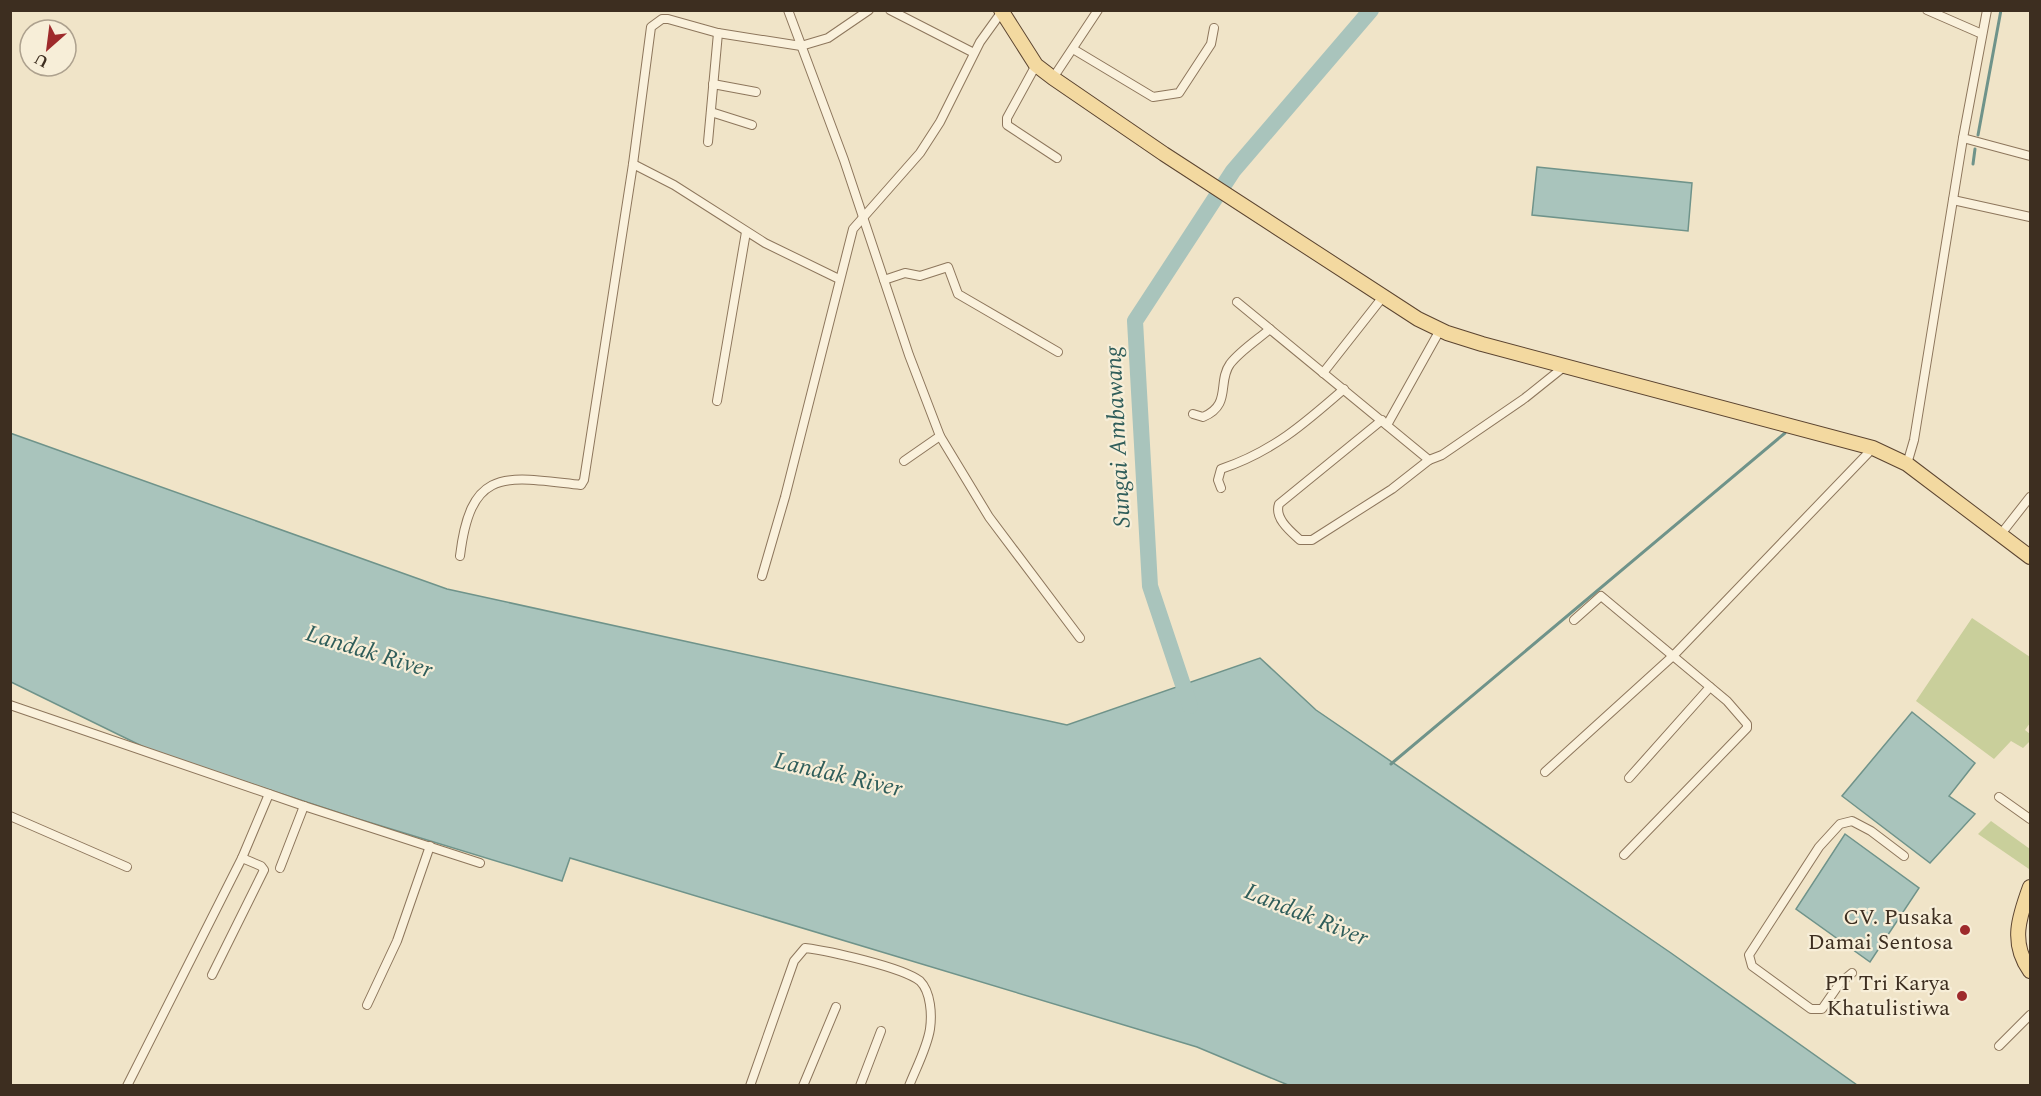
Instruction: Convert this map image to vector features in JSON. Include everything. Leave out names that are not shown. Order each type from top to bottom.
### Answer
[{"type":"main road","points":[[1002,11],[1036,64],[1053,78],[1382,298],[1440,330],[1565,366],[1873,448],[1907,464],[2031,557]]},
{"type":"main road","points":[[2031,887],[2016,932],[2021,958],[2031,971]]},
{"type":"street","points":[[788,10],[940,436],[989,517],[1080,638]]},
{"type":"street","points":[[460,556],[463,532],[471,508],[482,491],[494,483],[534,479],[580,485],[584,480],[633,164],[651,27],[663,19],[668,19],[718,33],[801,46],[828,38],[869,10]]},
{"type":"street","points":[[890,10],[974,53]]},
{"type":"street","points":[[1053,78],[1098,10]]},
{"type":"street","points":[[1927,10],[1982,34]]},
{"type":"street","points":[[1907,464],[1914,440],[1963,138],[1987,10]]},
{"type":"street","points":[[762,576],[785,497],[853,229],[920,153],[940,122],[974,53],[1002,11]]},
{"type":"street","points":[[1073,49],[1153,97],[1179,93],[1211,44],[1214,28]]},
{"type":"street","points":[[708,142],[718,33]]},
{"type":"street","points":[[1036,64],[1007,118],[1007,125],[1057,158]]},
{"type":"street","points":[[713,84],[756,92]]},
{"type":"street","points":[[711,112],[752,126]]},
{"type":"street","points":[[1963,138],[2031,156]]},
{"type":"street","points":[[633,164],[674,185],[746,232],[839,279]]},
{"type":"street","points":[[1953,200],[2031,217]]},
{"type":"street","points":[[717,401],[746,232]]},
{"type":"street","points":[[884,280],[906,273],[920,276],[948,267],[958,294],[1058,352]]},
{"type":"street","points":[[1323,373],[1382,298]]},
{"type":"street","points":[[1237,302],[1429,460]]},
{"type":"street","points":[[1193,414],[1203,417],[1216,409],[1223,395],[1229,365],[1270,329]]},
{"type":"street","points":[[1440,330],[1385,423],[1279,504],[1278,514],[1289,531],[1300,540],[1312,540],[1392,489],[1429,460],[1442,455],[1525,398],[1565,366]]},
{"type":"street","points":[[1221,488],[1218,480],[1221,469],[1258,456],[1275,445],[1344,389]]},
{"type":"street","points":[[904,461],[940,436]]},
{"type":"street","points":[[1545,772],[1674,655],[1873,448]]},
{"type":"street","points":[[2001,534],[2031,497]]},
{"type":"street","points":[[1574,620],[1601,596],[1674,655],[1739,712],[1745,719],[1747,728],[1624,855]]},
{"type":"street","points":[[1629,778],[1710,687]]},
{"type":"street","points":[[10,705],[304,807],[480,863]]},
{"type":"street","points":[[127,1086],[242,858],[269,794]]},
{"type":"street","points":[[2000,797],[2031,819]]},
{"type":"street","points":[[280,868],[304,807]]},
{"type":"street","points":[[10,816],[127,867]]},
{"type":"street","points":[[1852,973],[1840,983],[1822,1009],[1811,1009],[1752,966],[1749,955],[1819,847],[1840,824],[1852,821],[1871,831],[1904,856]]},
{"type":"street","points":[[367,1005],[397,941],[430,846]]},
{"type":"street","points":[[212,975],[264,870],[261,866],[242,858]]},
{"type":"street","points":[[750,1086],[794,961],[805,948],[869,961],[911,976],[927,990],[930,1006],[930,1031],[909,1086]]},
{"type":"street","points":[[803,1086],[836,1006]]},
{"type":"street","points":[[2000,1046],[2031,1015]]},
{"type":"street","points":[[860,1086],[880,1031]]},
{"type":"green space","points":[[1972,618],[2030,657],[2030,723],[2025,730],[2030,734],[2030,741],[2023,748],[2011,741],[1994,759],[1916,701]]},
{"type":"green space","points":[[1991,821],[2030,849],[2029,869],[1978,834]]},
{"type":"water","points":[[1537,167],[1692,183],[1688,231],[1532,215]]},
{"type":"water","name":"Landak River","points":[[10,433],[447,589],[1067,725],[1260,658],[1316,710],[1671,953],[1857,1085],[1288,1085],[1197,1047],[570,858],[562,881],[355,818],[152,751],[11,682]]},
{"type":"water","points":[[1912,712],[1975,763],[1949,796],[1975,814],[1930,863],[1842,796]]},
{"type":"water","points":[[1845,834],[1919,888],[1870,962],[1796,909]]},
{"type":"waterway","name":"Sungai Ambawang","points":[[1190,706],[1150,586],[1135,321],[1233,171],[1371,10]]},
{"type":"waterway","points":[[1978,135],[2001,10]]},
{"type":"waterway","points":[[1973,164],[1975,149]]},
{"type":"waterway","points":[[1391,764],[1785,433]]},
{"type":"place","name":"CV. Pusaka Damai Sentosa","points":[[1965,930]]},
{"type":"place","name":"PT Tri Karya Khatulistiwa","points":[[1962,996]]}]
